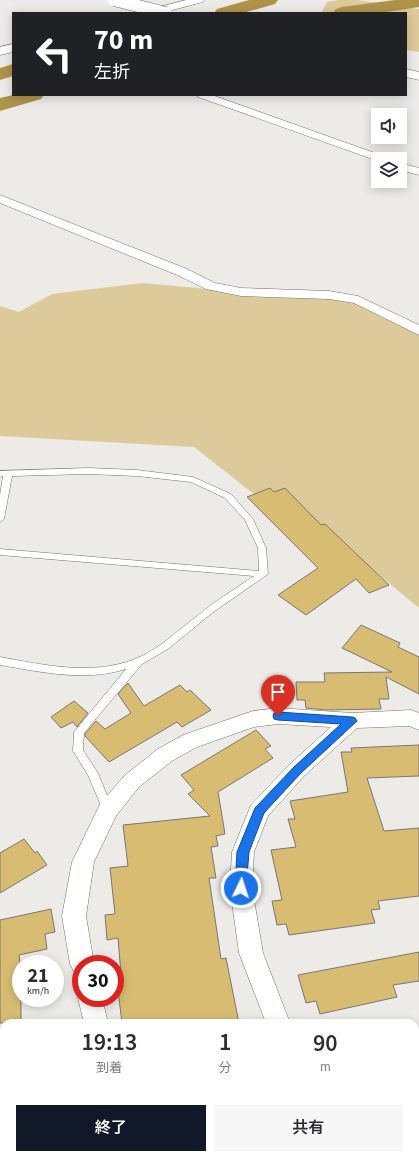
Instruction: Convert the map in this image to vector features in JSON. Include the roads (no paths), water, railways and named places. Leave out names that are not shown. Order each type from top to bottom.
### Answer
[{"type":"main road","points":[[114,0],[162,12]]},
{"type":"main road","points":[[152,12],[199,0]]},
{"type":"main road","points":[[0,51],[12,48]]},
{"type":"main road","points":[[407,73],[419,76]]},
{"type":"street","points":[[205,96],[371,155]]},
{"type":"street","points":[[407,168],[419,172]]},
{"type":"street","points":[[0,199],[182,272],[211,286],[241,292],[329,295],[358,300],[419,331]]},
{"type":"street","points":[[80,955],[74,916],[83,862],[108,810],[132,781],[164,755],[190,741],[253,719],[272,716],[352,721],[411,718],[419,722]]},
{"type":"street","points":[[276,1019],[251,953],[241,888],[243,852],[259,811],[297,770],[352,721]]},
{"type":"street","points":[[92,1007],[95,1019]]},
{"type":"lane","points":[[0,519],[4,473],[88,471],[137,473],[193,480],[228,496],[249,518],[262,548],[264,574]]},
{"type":"lane","points":[[0,552],[264,574]]},
{"type":"lane","points":[[0,661],[74,672],[114,669],[139,661],[158,652],[202,616],[264,574]]},
{"type":"lane","points":[[108,810],[93,773],[78,751],[79,732],[139,661]]},
{"type":"waterway","points":[[227,12],[269,0]]},
{"type":"waterway","points":[[349,12],[419,2]]},
{"type":"waterway","points":[[0,74],[12,70]]},
{"type":"waterway","points":[[0,105],[31,96]]}]
